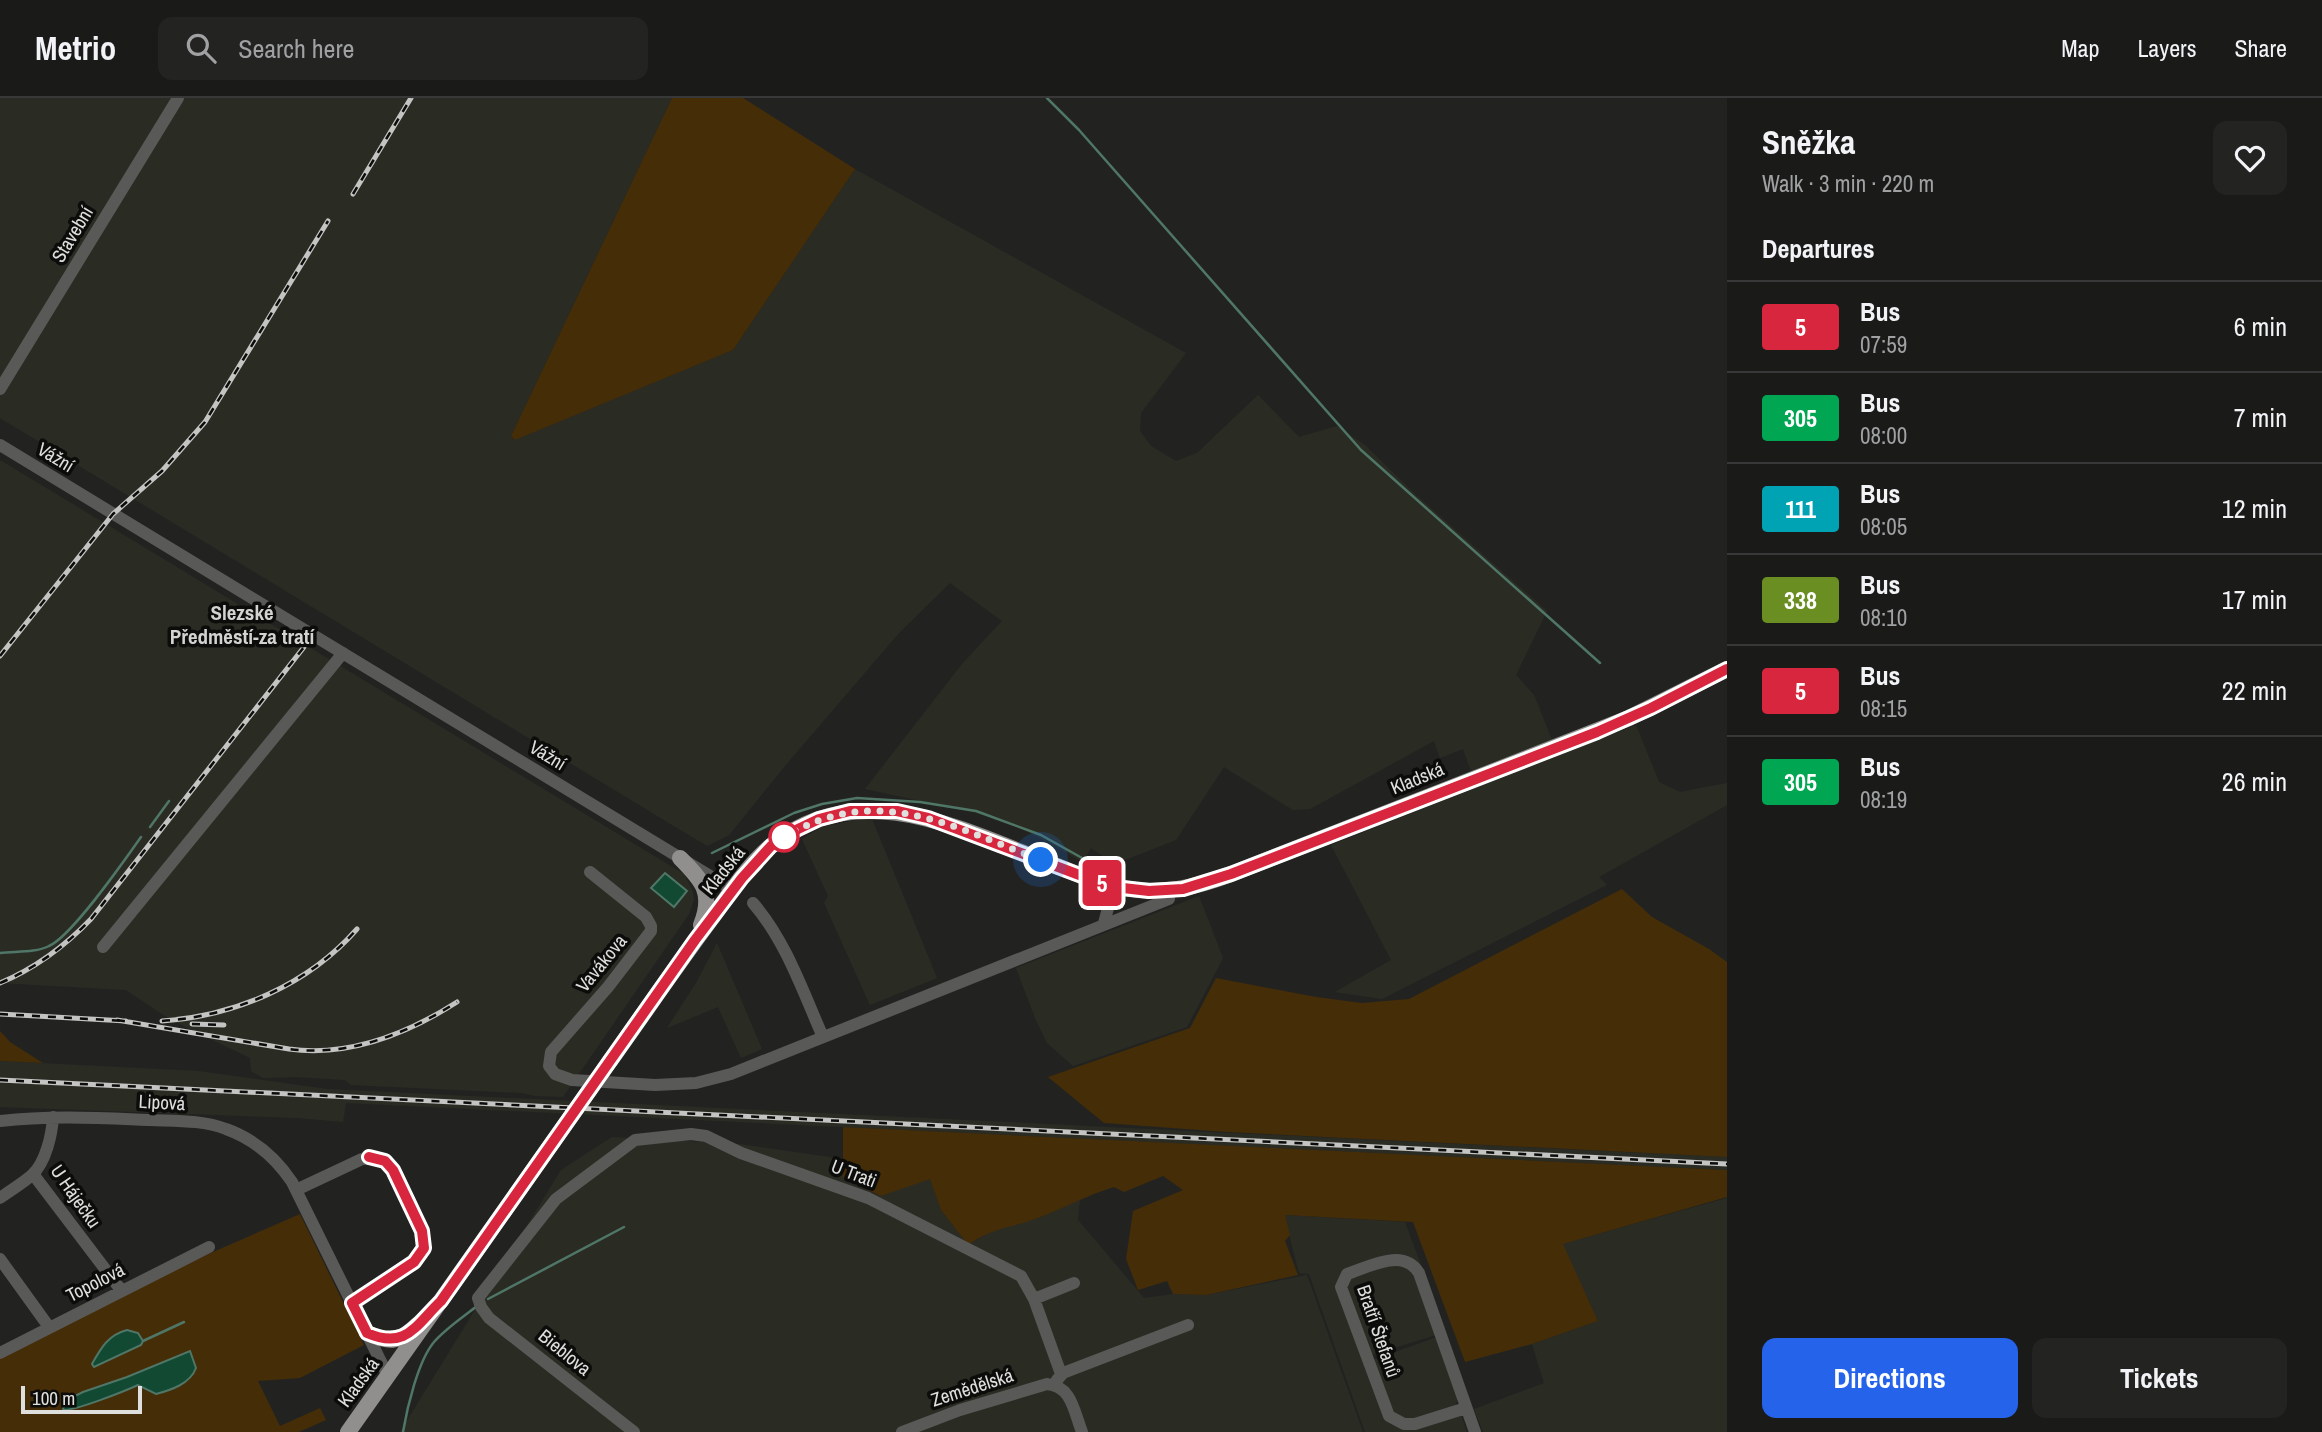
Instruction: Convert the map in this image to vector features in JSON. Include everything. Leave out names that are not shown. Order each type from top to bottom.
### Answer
[{"type":"main road","name":"Kladská","points":[[348,1432],[695,940],[762,855],[786,836],[819,819],[862,810],[897,811],[928,818],[1114,886],[1183,889],[1210,882],[1597,732],[1727,669]]},
{"type":"main road","points":[[680,858],[696,874],[705,891],[706,911],[695,940]]},
{"type":"main road","points":[[367,1333],[386,1340],[402,1338],[441,1301]]},
{"type":"street","name":"Stavební","points":[[0,390],[178,98]]},
{"type":"street","name":"Vážní","points":[[0,445],[733,890]]},
{"type":"street","points":[[103,947],[343,653]]},
{"type":"street","name":"Vavákova","points":[[590,872],[646,917],[651,931],[551,1052],[549,1061],[552,1070],[560,1076],[572,1080],[655,1085],[696,1083],[731,1074],[823,1037]]},
{"type":"street","points":[[1104,923],[1114,886]]},
{"type":"street","points":[[753,904],[775,934],[823,1037],[1169,899]]},
{"type":"street","name":"Lipová","points":[[0,1121],[53,1117],[186,1122],[223,1127],[246,1137],[281,1167],[296,1189],[388,1376]]},
{"type":"street","name":"U Háječku","points":[[53,1117],[40,1165],[33,1174],[121,1290]]},
{"type":"street","name":"U Trati","points":[[638,1139],[702,1134],[741,1153],[868,1198],[1021,1276],[1034,1299]]},
{"type":"street","name":"Bieblova","points":[[634,1432],[489,1318],[478,1298],[556,1199],[622,1148],[638,1139]]},
{"type":"street","points":[[296,1189],[362,1158],[380,1158],[393,1170],[422,1231],[424,1248],[414,1262],[352,1303]]},
{"type":"street","points":[[0,1198],[33,1174]]},
{"type":"street","name":"Topolová","points":[[0,1353],[209,1247]]},
{"type":"street","points":[[0,1259],[49,1327]]},
{"type":"street","name":"Bratří Štefanů","points":[[1466,1408],[1415,1423],[1404,1424],[1389,1416],[1341,1287],[1347,1274],[1394,1259],[1407,1261],[1414,1266],[1475,1432]]},
{"type":"street","points":[[1074,1283],[1034,1299],[1059,1380],[1067,1392],[1082,1432]]},
{"type":"street","name":"Zemědělská","points":[[902,1432],[960,1410],[1059,1380],[1188,1325]]},
{"type":"shaded area","points":[[0,98],[672,98],[511,436],[514,440],[733,350],[855,169],[1186,353],[1141,413],[1140,431],[1151,446],[1176,461],[1197,453],[1258,395],[1299,437],[1337,426],[1365,445],[1415,494],[1547,611],[1516,675],[1534,695],[1552,740],[1471,771],[1463,749],[1440,758],[1434,741],[1310,809],[1293,810],[1224,767],[1176,840],[1115,864],[1091,848],[1082,862],[1015,826],[976,813],[865,789],[962,664],[1002,621],[950,583],[899,633],[729,835],[707,846],[0,418]]},
{"type":"shaded area","points":[[672,98],[743,98],[855,169],[733,350],[515,440],[511,436]]},
{"type":"shaded area","points":[[0,460],[684,874],[694,900],[689,914],[563,1097],[351,1085],[345,1080],[263,1078],[251,1071],[250,1058],[171,1020],[126,990],[0,983]]},
{"type":"shaded area","points":[[1636,725],[1659,782],[1680,792],[1727,783],[1727,805],[1599,877],[1607,885],[1382,999],[1335,992],[1391,960],[1331,845]]},
{"type":"shaded area","points":[[872,819],[937,978],[870,1005],[824,903],[828,896],[802,839],[822,827]]},
{"type":"shaded area","points":[[665,873],[687,891],[674,907],[651,888]]},
{"type":"shaded area","points":[[1622,889],[1652,917],[1727,962],[1727,1157],[1226,1132],[1104,1123],[1048,1077],[1190,1028],[1216,978],[1362,1003],[1409,999]]},
{"type":"shaded area","points":[[1199,896],[1223,958],[1187,1027],[1073,1066],[1047,1043],[1016,968]]},
{"type":"shaded area","points":[[717,943],[762,1049],[741,1058],[718,1007],[667,1028],[696,983]]},
{"type":"shaded area","points":[[0,1031],[10,1042],[43,1063],[0,1061]]},
{"type":"shaded area","points":[[0,1061],[198,1071],[327,1089],[1727,1157],[1727,1170],[346,1103],[343,1122],[0,1107]]},
{"type":"shaded area","points":[[843,1127],[1727,1170],[1727,1197],[1563,1244],[1598,1321],[1532,1344],[1465,1362],[1413,1222],[1285,1215],[1290,1235],[1285,1241],[1298,1275],[1206,1295],[1173,1294],[1167,1281],[1138,1290],[1126,1259],[1133,1211],[1183,1190],[1163,1176],[1124,1192],[1114,1187],[1104,1190],[1038,1218],[994,1231],[968,1245],[941,1210],[930,1179],[881,1196],[843,1178]]},
{"type":"shaded area","points":[[612,1137],[739,1144],[843,1159],[841,1172],[850,1183],[881,1196],[930,1178],[941,1210],[968,1245],[993,1230],[1038,1218],[1080,1199],[1078,1220],[1144,1298],[1173,1294],[1206,1295],[1307,1275],[1363,1432],[400,1432],[561,1170]]},
{"type":"shaded area","points":[[1727,1198],[1727,1432],[1483,1432],[1474,1409],[1544,1383],[1532,1344],[1598,1321],[1562,1244]]},
{"type":"shaded area","points":[[300,1214],[364,1345],[300,1378],[258,1381],[280,1426],[320,1408],[326,1420],[299,1432],[0,1432],[0,1357],[165,1273]]},
{"type":"shaded area","points":[[1284,1215],[1405,1222],[1446,1332],[1364,1357],[1397,1426],[1460,1412],[1467,1432],[1365,1432],[1309,1274],[1299,1273]]},
{"type":"shaded area","points":[[127,1330],[138,1333],[143,1341],[141,1345],[94,1367],[92,1364],[106,1343]]},
{"type":"shaded area","points":[[1437,1337],[1458,1398],[1455,1406],[1405,1422],[1395,1417],[1373,1360]]},
{"type":"shaded area","points":[[190,1351],[196,1368],[185,1382],[174,1388],[156,1394],[138,1385],[89,1404],[63,1410],[65,1401],[83,1392]]},
{"type":"waterway","points":[[1047,98],[1079,130],[1361,450],[1600,663]]},
{"type":"waterway","points":[[712,853],[794,813],[822,804],[857,798],[920,802],[976,811],[1041,835],[1091,863]]},
{"type":"waterway","points":[[150,827],[169,801]]},
{"type":"waterway","points":[[0,953],[38,950],[59,939],[97,897],[141,837]]},
{"type":"waterway","points":[[488,1299],[624,1227]]},
{"type":"waterway","points":[[403,1432],[414,1385],[428,1350],[443,1332],[477,1306]]},
{"type":"waterway","points":[[143,1341],[184,1322]]},
{"type":"railway","points":[[353,194],[411,98]]},
{"type":"railway","points":[[0,656],[113,514],[162,471],[205,422],[328,221]]},
{"type":"railway","points":[[0,983],[49,956],[91,919],[304,647]]},
{"type":"railway","points":[[162,1021],[216,1012],[268,994],[316,966],[338,949],[357,929]]},
{"type":"railway","points":[[117,1020],[289,1049],[333,1050],[397,1033],[457,1002]]},
{"type":"railway","points":[[0,1014],[126,1021]]},
{"type":"railway","points":[[192,1024],[224,1025]]},
{"type":"railway","points":[[0,1080],[1727,1164]]},
{"type":"bus line","name":"5","points":[[369,1157],[380,1158],[393,1170],[425,1242],[420,1257],[352,1303],[367,1333],[386,1340],[398,1339],[407,1334],[441,1301],[695,940],[742,878],[771,846],[809,824],[850,811],[897,811],[943,824],[1105,884],[1149,891],[1183,889],[1231,874],[1597,732],[1727,669]]},
{"type":"district","name":"Slezské Předměstí-za tratí","points":[[242,625]]},
{"type":"route","points":[[784,837],[819,819],[839,813],[862,810],[897,811],[928,818],[1041,860]]}]
